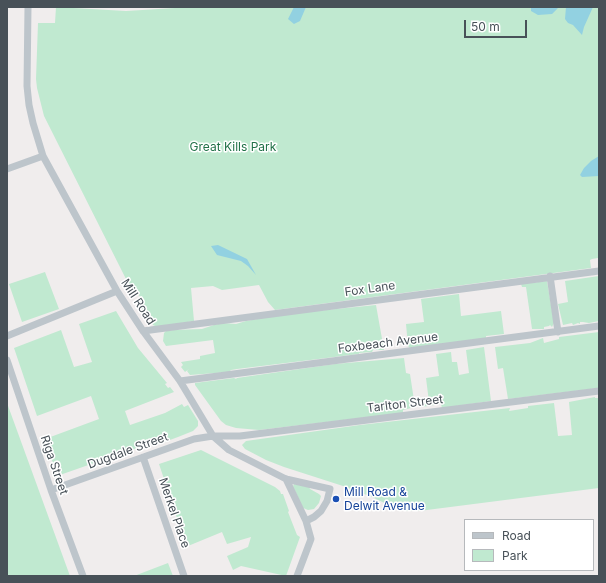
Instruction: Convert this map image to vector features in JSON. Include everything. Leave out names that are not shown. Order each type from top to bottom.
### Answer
[{"type":"street","name":"Mill Road","points":[[28,7],[27,86],[33,123],[43,156],[117,291],[143,331],[180,381],[213,436],[229,450],[286,479],[330,489],[327,501],[321,511],[306,521]]},
{"type":"street","points":[[7,169],[43,156]]},
{"type":"street","name":"Fox Lane","points":[[143,331],[550,276],[599,271]]},
{"type":"street","points":[[550,276],[558,332]]},
{"type":"street","points":[[7,336],[117,291]]},
{"type":"street","name":"Foxbeach Avenue","points":[[180,381],[599,326]]},
{"type":"street","name":"Riga Street","points":[[7,360],[51,490],[83,576]]},
{"type":"street","name":"Tarlton Street","points":[[213,436],[248,435],[599,391]]},
{"type":"street","name":"Dugdale Street","points":[[51,490],[194,438],[213,436]]},
{"type":"street","name":"Merkel Place","points":[[143,457],[184,576]]},
{"type":"street","points":[[286,479],[306,521],[311,538],[297,576]]},
{"type":"green space","name":"Great Kills Park","points":[[56,7],[126,11],[176,7],[599,7],[599,266],[598,258],[590,260],[591,268],[275,310],[268,302],[259,285],[222,290],[213,286],[191,288],[194,321],[157,327],[153,325],[137,302],[141,298],[127,281],[44,116],[36,79],[38,23],[55,23]]},
{"type":"green space","points":[[45,272],[59,309],[22,322],[9,284]]},
{"type":"green space","points":[[599,276],[599,321],[563,325],[558,304],[568,302],[565,281]]},
{"type":"green space","points":[[547,281],[554,323],[552,327],[550,325],[544,327],[544,329],[532,329],[526,287],[522,287],[521,284]]},
{"type":"green space","points":[[459,294],[461,316],[501,311],[504,334],[486,336],[486,338],[410,348],[408,346],[406,324],[424,322],[421,299]]},
{"type":"green space","points":[[376,305],[384,350],[373,350],[372,352],[359,354],[237,369],[229,372],[190,375],[187,371],[189,369],[185,372],[181,367],[183,365],[181,362],[200,359],[200,356],[215,353],[213,340],[166,346],[163,341],[164,333],[166,331],[202,329],[223,323],[236,324],[286,314]]},
{"type":"green space","points":[[116,311],[138,348],[167,383],[165,384],[168,388],[170,387],[174,392],[125,411],[130,425],[165,413],[182,404],[184,407],[188,405],[198,421],[198,426],[193,431],[159,444],[157,441],[57,476],[45,439],[99,419],[91,396],[37,416],[14,348],[61,330],[74,367],[92,362],[79,324]]},
{"type":"green space","points":[[599,332],[599,388],[508,399],[503,368],[498,369],[495,347],[530,343],[543,338],[544,343],[559,339],[559,337]]},
{"type":"green space","points":[[484,347],[491,401],[442,408],[441,404],[421,407],[421,404],[429,402],[426,378],[439,376],[436,354],[451,352],[452,362],[457,362],[459,375],[469,373],[466,350]]},
{"type":"green space","points":[[404,358],[406,373],[410,374],[415,407],[403,410],[403,413],[259,430],[236,428],[226,425],[221,421],[195,385],[195,383],[236,379],[335,364]]},
{"type":"green space","points":[[595,397],[599,398],[599,488],[419,511],[406,511],[395,508],[343,486],[266,460],[245,449],[242,445],[246,441],[360,425],[510,408],[509,411],[528,408],[528,406],[554,403],[558,436],[572,435],[569,402]]},
{"type":"green space","points":[[7,403],[70,576],[7,576]]},
{"type":"green space","points":[[201,450],[275,487],[281,494],[283,494],[297,535],[300,537],[286,576],[241,566],[233,570],[227,556],[248,547],[251,537],[227,544],[222,532],[188,546],[185,542],[159,464]]},
{"type":"green space","points":[[294,484],[309,487],[321,496],[319,503],[314,509],[308,510],[303,508],[293,486]]},
{"type":"green space","points":[[168,563],[173,576],[134,576]]},
{"type":"water","points":[[294,7],[306,7],[300,21],[294,24],[288,19]]},
{"type":"water","points":[[531,7],[558,8],[552,14],[538,15],[531,11]]},
{"type":"water","points":[[566,7],[593,7],[582,35],[565,19]]},
{"type":"water","points":[[599,156],[599,176],[582,177],[580,175],[584,168]]},
{"type":"water","points":[[218,245],[247,259],[256,275],[241,261],[217,255],[211,246]]},
{"type":"place","name":"Mill Road & Delwit Avenue","points":[[336,499]]}]
